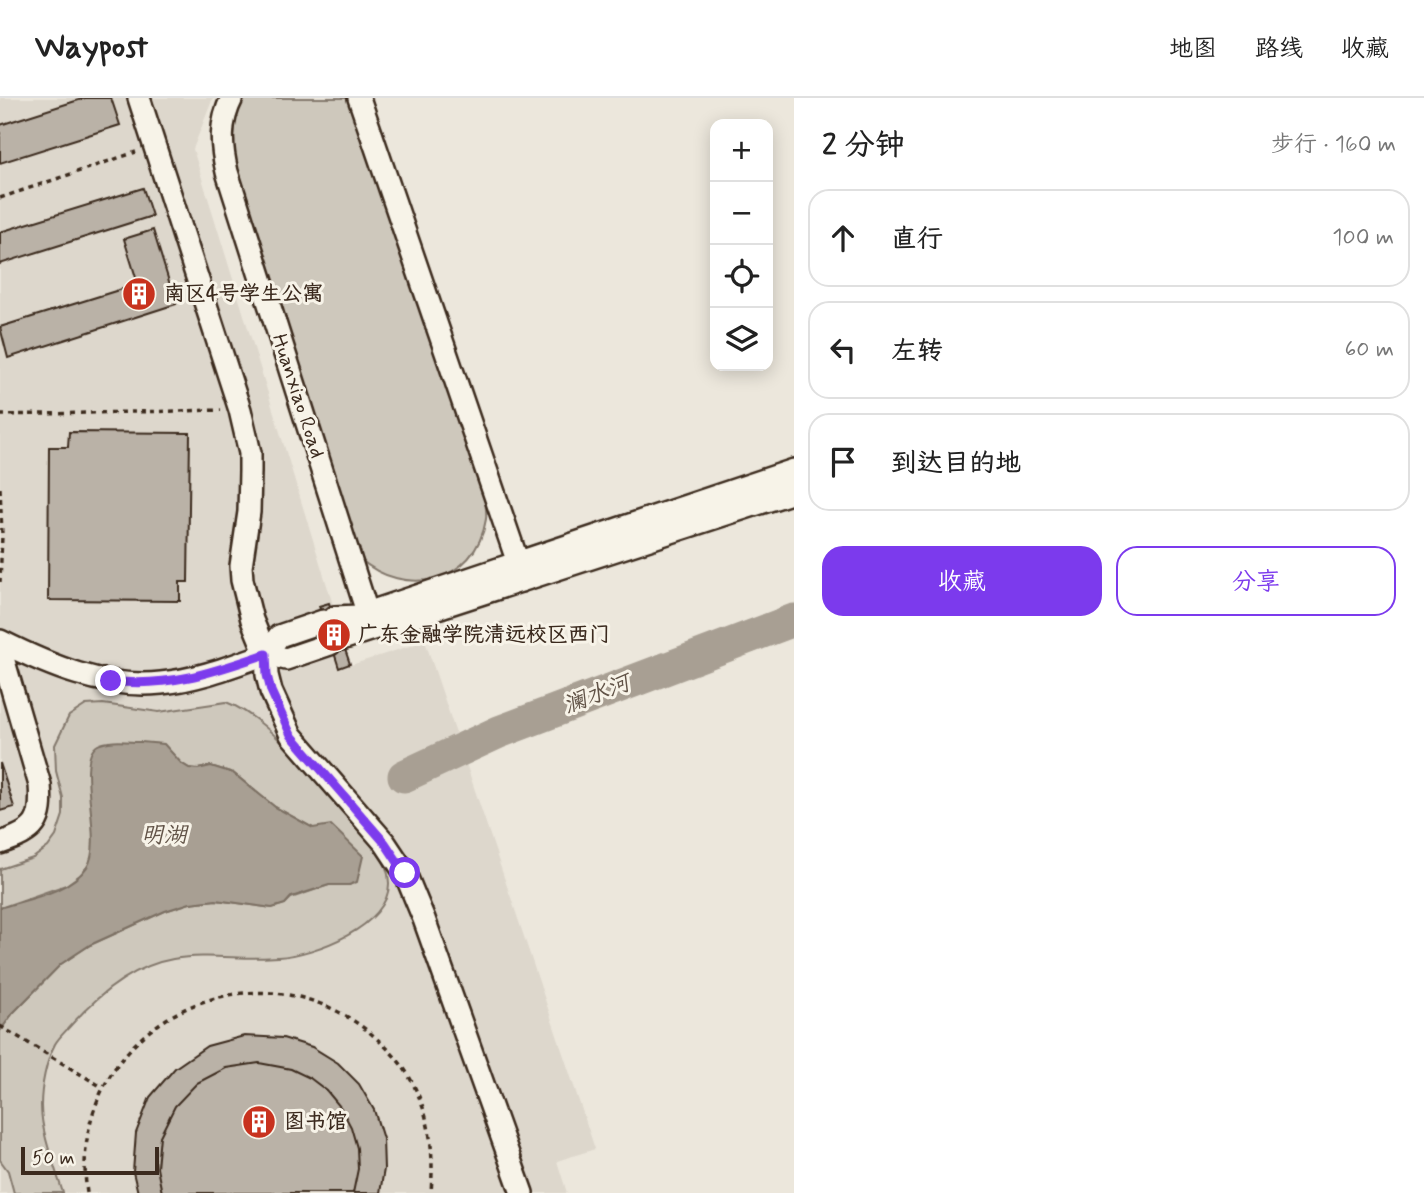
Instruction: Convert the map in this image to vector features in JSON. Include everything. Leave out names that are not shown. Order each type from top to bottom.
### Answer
[{"type":"street","points":[[139,98],[240,410],[250,453],[249,512],[241,566],[242,580],[252,620],[266,654],[271,691],[291,735],[385,843],[405,873],[415,894],[522,1193]]},
{"type":"street","name":"Huanxiao Road","points":[[232,98],[226,110],[221,135],[227,173],[374,619]]},
{"type":"street","points":[[359,98],[366,112],[520,572]]},
{"type":"street","points":[[520,572],[794,470]]},
{"type":"street","points":[[0,641],[34,658],[89,677],[136,684],[186,679],[266,654],[286,659],[336,642],[374,619],[520,572],[794,492]]},
{"type":"street","points":[[266,654],[279,636],[329,619],[358,616],[374,619]]},
{"type":"street","points":[[0,648],[40,785],[41,799],[40,813],[33,827],[22,835],[0,843]]},
{"type":"path","points":[[0,198],[154,146]]},
{"type":"path","points":[[0,415],[240,410]]},
{"type":"path","points":[[0,488],[0,582]]},
{"type":"path","points":[[87,1193],[83,1168],[88,1127],[102,1087],[126,1053],[156,1025],[193,1004],[233,994],[275,992],[316,1001],[353,1019],[386,1045],[411,1078],[427,1116],[433,1157],[431,1193]]},
{"type":"path","points":[[0,1026],[102,1087]]},
{"type":"shaded area","points":[[0,98],[213,98],[193,149],[333,605],[324,609],[345,667],[425,641],[595,1149],[557,1161],[567,1193],[0,1193]]},
{"type":"shaded area","points":[[240,98],[351,98],[485,497],[486,519],[480,541],[468,558],[453,571],[436,578],[416,581],[377,571],[359,558],[225,147]]},
{"type":"shaded area","points":[[226,702],[242,710],[274,734],[372,845],[388,873],[386,898],[364,925],[311,951],[278,957],[173,959],[144,968],[105,992],[57,1041],[45,1074],[41,1099],[43,1127],[63,1193],[14,1193],[8,1171],[0,1160],[0,1031],[13,1013],[61,964],[90,945],[165,911],[190,903],[216,900],[272,908],[285,904],[291,898],[329,885],[349,885],[313,828],[275,807],[233,773],[211,766],[189,768],[164,745],[93,832],[93,852],[89,865],[80,875],[66,885],[0,908],[0,869],[33,858],[48,847],[56,836],[63,815],[63,798],[56,771],[55,745],[69,716],[86,705],[103,704],[159,712]]},
{"type":"water","name":"明湖","points":[[103,743],[164,744],[189,768],[211,766],[233,773],[275,807],[313,828],[331,825],[363,856],[357,882],[349,885],[329,885],[291,897],[285,904],[272,908],[216,900],[190,903],[165,911],[90,945],[61,964],[13,1013],[0,1031],[0,908],[59,889],[80,876],[92,855],[88,783],[91,753]]},
{"type":"building","points":[[85,98],[111,98],[120,125],[0,163],[0,125]]},
{"type":"building","points":[[143,188],[152,216],[0,264],[0,232]]},
{"type":"building","name":"南区4号学生公寓","points":[[153,230],[176,304],[8,358],[0,327],[138,284],[124,239]]},
{"type":"building","points":[[69,432],[190,433],[188,582],[180,582],[180,601],[48,600],[49,447],[68,447]]},
{"type":"building","name":"广东金融学院清远校区西门","points":[[329,603],[350,664],[339,668],[319,606]]},
{"type":"building","points":[[0,763],[14,807],[0,811]]},
{"type":"building","name":"图书馆","points":[[244,1036],[283,1038],[312,1047],[338,1063],[359,1084],[374,1110],[383,1139],[384,1169],[380,1193],[138,1193],[133,1172],[136,1133],[150,1097],[175,1068],[207,1046]]},
{"type":"building","name":"图书馆","points":[[259,1063],[291,1069],[310,1078],[327,1091],[341,1108],[351,1127],[357,1148],[358,1169],[353,1193],[162,1193],[157,1168],[160,1136],[175,1106],[197,1083],[226,1068]]},
{"type":"waterway","name":"澜水河","points":[[404,776],[499,732],[794,620]]},
{"type":"place","name":"南区4号学生公寓","points":[[139,294]]},
{"type":"place","name":"广东金融学院清远校区西门","points":[[334,635]]},
{"type":"place","name":"图书馆","points":[[259,1122]]},
{"type":"route","points":[[111,681],[136,684],[186,679],[266,654],[271,691],[291,735],[385,843],[405,873]]}]
